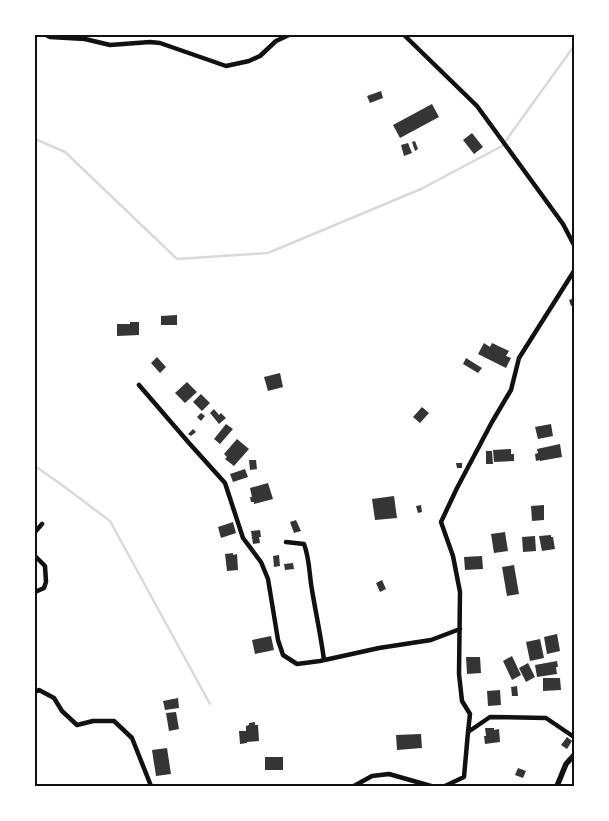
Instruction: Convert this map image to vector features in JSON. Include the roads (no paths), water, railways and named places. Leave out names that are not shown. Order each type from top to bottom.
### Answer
[{"type":"street","points":[[46,35],[50,37],[85,39],[110,45],[160,42],[226,66],[249,61],[260,56],[276,42],[289,35]]},
{"type":"street","points":[[404,35],[477,106],[563,224],[574,245]]},
{"type":"street","points":[[445,786],[464,777],[470,714],[462,700],[459,674],[460,592],[452,556],[441,522],[492,422],[511,390],[519,358],[574,271]]},
{"type":"street","points":[[139,385],[226,483],[242,538],[261,562],[268,579],[278,640],[283,655],[297,664],[431,640],[460,629]]},
{"type":"street","points":[[35,532],[42,524]]},
{"type":"street","points":[[286,542],[304,544],[309,557],[324,660]]},
{"type":"street","points":[[35,556],[45,566],[46,582],[44,588],[35,592]]},
{"type":"street","points":[[35,692],[39,690],[54,698],[62,711],[77,724],[92,721],[114,721],[132,738],[151,786]]},
{"type":"street","points":[[468,732],[490,717],[546,718],[574,737]]},
{"type":"street","points":[[557,786],[566,764],[574,755]]},
{"type":"street","points":[[354,786],[372,776],[389,774],[431,786]]},
{"type":"waterway","points":[[35,139],[65,152],[177,259],[268,253],[421,189],[502,146],[574,46]]},
{"type":"waterway","points":[[35,466],[110,521],[210,704]]}]
